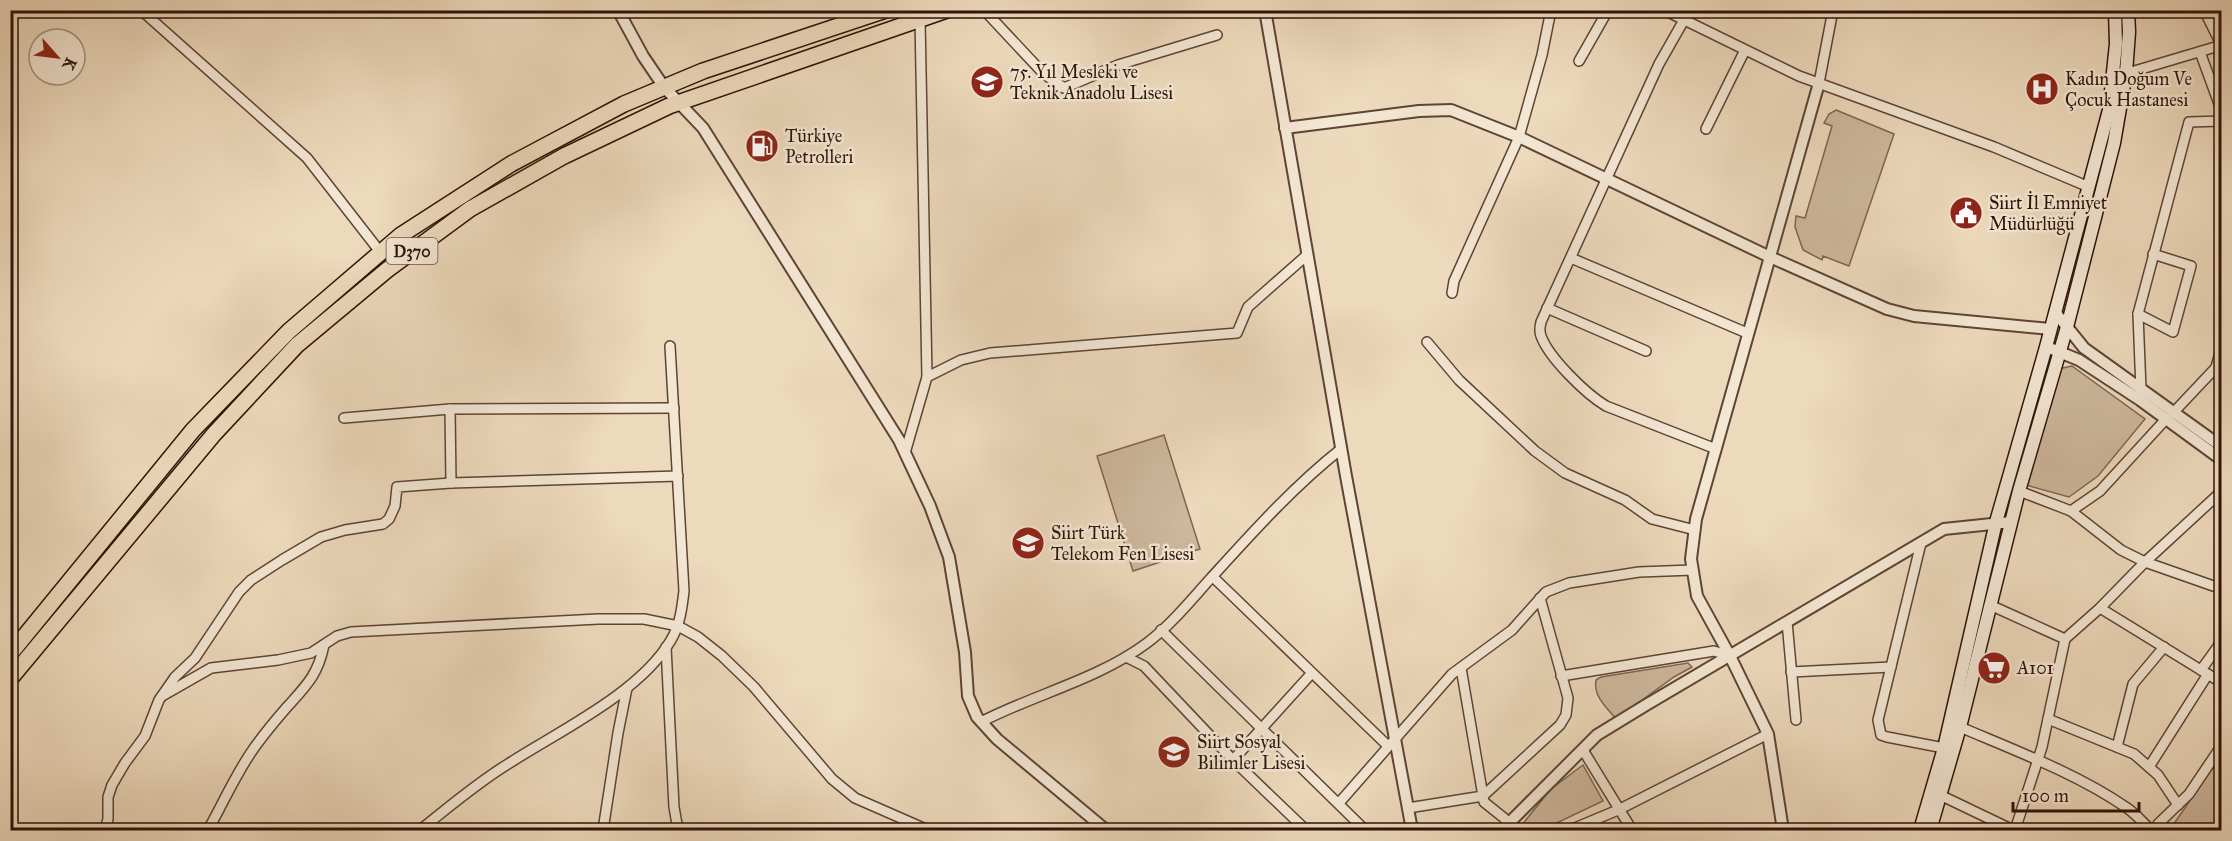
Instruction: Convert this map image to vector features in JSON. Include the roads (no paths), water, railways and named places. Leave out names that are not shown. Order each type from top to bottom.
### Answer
[{"type":"highway","name":"D370","points":[[10,654],[193,430],[289,331],[401,235],[511,164],[624,104],[703,70],[886,10]]},
{"type":"highway","name":"D370","points":[[10,679],[214,434],[297,345],[387,270],[470,209],[564,156],[680,102],[946,10]]},
{"type":"main road","points":[[1920,831],[1944,748],[1996,522],[2046,347],[2109,110],[2116,44],[2115,10]]},
{"type":"main road","points":[[1930,831],[1960,727],[2019,491],[2067,327],[2111,154],[2126,73],[2128,10]]},
{"type":"street","points":[[141,10],[307,158],[381,253]]},
{"type":"street","points":[[618,10],[643,56],[664,87],[703,128],[899,440],[930,506],[949,557],[964,652],[968,696],[977,717],[997,739],[1106,831]]},
{"type":"street","points":[[984,10],[1043,73],[1064,88],[1118,65],[1217,35]]},
{"type":"street","points":[[1265,10],[1392,742],[1412,831]]},
{"type":"street","points":[[1452,293],[1454,280],[1518,137],[1542,55],[1551,10]]},
{"type":"street","points":[[1579,61],[1608,10]]},
{"type":"street","points":[[1664,10],[1819,83],[1994,147],[2089,187]]},
{"type":"street","points":[[1782,830],[1768,734],[1730,656],[1697,596],[1691,559],[1695,530],[1747,333],[1798,166],[1819,83],[1833,10]]},
{"type":"street","points":[[2113,77],[2221,45],[2204,10]]},
{"type":"street","points":[[905,453],[927,377],[920,20]]},
{"type":"street","points":[[1684,20],[1659,64],[1547,308],[1541,322],[1540,334],[1547,347],[1577,383],[1593,398],[1606,406],[1716,448]]},
{"type":"street","points":[[1706,129],[1745,50]]},
{"type":"street","points":[[2200,52],[2222,112]]},
{"type":"street","points":[[1285,128],[1419,111],[1451,110],[1518,137],[1608,178],[1770,257],[1887,309],[1914,316],[2050,330]]},
{"type":"street","points":[[2141,390],[2138,314],[2189,122],[2222,122]]},
{"type":"street","points":[[2138,314],[2173,332],[2191,266],[2153,254]]},
{"type":"street","points":[[927,377],[962,360],[990,353],[1237,333],[1248,308],[1307,255]]},
{"type":"street","points":[[1571,258],[1747,333]]},
{"type":"street","points":[[1547,308],[1646,351]]},
{"type":"street","points":[[2055,312],[2084,348],[2141,390],[2222,460]]},
{"type":"street","points":[[1427,342],[1459,381],[1535,451],[1565,473],[1624,500],[1652,519],[1695,530]]},
{"type":"street","points":[[420,831],[471,789],[627,688],[666,647],[678,626],[684,591],[670,346]]},
{"type":"street","points":[[2071,511],[2100,491],[2169,416],[2220,366],[2222,346]]},
{"type":"street","points":[[2046,347],[2079,360],[2222,447]]},
{"type":"street","points":[[344,418],[450,409],[674,408]]},
{"type":"street","points":[[450,409],[451,483]]},
{"type":"street","points":[[981,722],[1078,681],[1126,657],[1148,642],[1310,475],[1341,449]]},
{"type":"street","points":[[105,831],[108,819],[108,797],[112,785],[145,736],[162,696],[175,677],[195,658],[239,592],[251,580],[302,546],[321,537],[345,530],[383,524],[389,519],[395,506],[397,487],[451,483],[678,476]]},
{"type":"street","points":[[1940,795],[2014,831],[2048,719],[2065,639],[2222,490]]},
{"type":"street","points":[[2019,491],[2071,511],[2121,550],[2145,562],[2222,589]]},
{"type":"street","points":[[1461,668],[1484,802],[1504,818],[1510,827],[1597,735],[1944,529],[2011,522]]},
{"type":"street","points":[[1921,543],[1878,720],[1881,735],[1944,748]]},
{"type":"street","points":[[1339,803],[1452,674],[1512,630],[1545,592],[1569,583],[1640,572],[1693,570]]},
{"type":"street","points":[[1213,577],[1311,674],[1392,742]]},
{"type":"street","points":[[1408,808],[1483,796],[1560,725],[1566,715],[1568,698],[1540,598]]},
{"type":"street","points":[[1990,605],[2065,639]]},
{"type":"street","points":[[2100,608],[2222,683]]},
{"type":"street","points":[[162,696],[211,668],[278,660],[311,653],[337,636],[351,632],[598,619],[644,619],[678,626],[698,637],[722,656],[754,687],[844,790],[855,798],[928,831]]},
{"type":"street","points":[[1787,622],[1796,720]]},
{"type":"street","points":[[1161,630],[1365,831]]},
{"type":"street","points":[[2149,767],[2222,641]]},
{"type":"street","points":[[208,831],[250,754],[314,676],[324,645]]},
{"type":"street","points":[[666,647],[674,807],[678,831]]},
{"type":"street","points":[[2117,747],[2133,684],[2164,647]]},
{"type":"street","points":[[1561,676],[1714,651],[1730,656]]},
{"type":"street","points":[[1126,657],[1144,666],[1233,760],[1306,831]]},
{"type":"street","points":[[1791,672],[1892,668]]},
{"type":"street","points":[[1233,760],[1311,674]]},
{"type":"street","points":[[603,831],[627,688]]},
{"type":"street","points":[[2048,719],[2134,754],[2158,775],[2178,805]]},
{"type":"street","points":[[1960,727],[2037,760],[2128,808],[2153,828],[2166,831]]},
{"type":"street","points":[[1570,831],[1618,810],[1768,734]]},
{"type":"street","points":[[2153,828],[2189,794],[2222,745]]},
{"type":"street","points":[[1583,750],[1632,831]]},
{"type":"place","name":"75. Yıl Mesleki ve Teknik Anadolu Lisesi","points":[[987,82]]},
{"type":"place","name":"Kadın Doğum Ve Çocuk Hastanesi","points":[[2042,89]]},
{"type":"place","name":"Türkiye Petrolleri","points":[[762,146]]},
{"type":"place","name":"Siirt İl Emniyet Müdürlüğü","points":[[1966,213]]},
{"type":"place","name":"Siirt Türk Telekom Fen Lisesi","points":[[1028,543]]},
{"type":"place","name":"A101","points":[[1994,668]]},
{"type":"place","name":"Siirt Sosyal Bilimler Lisesi","points":[[1174,752]]}]
